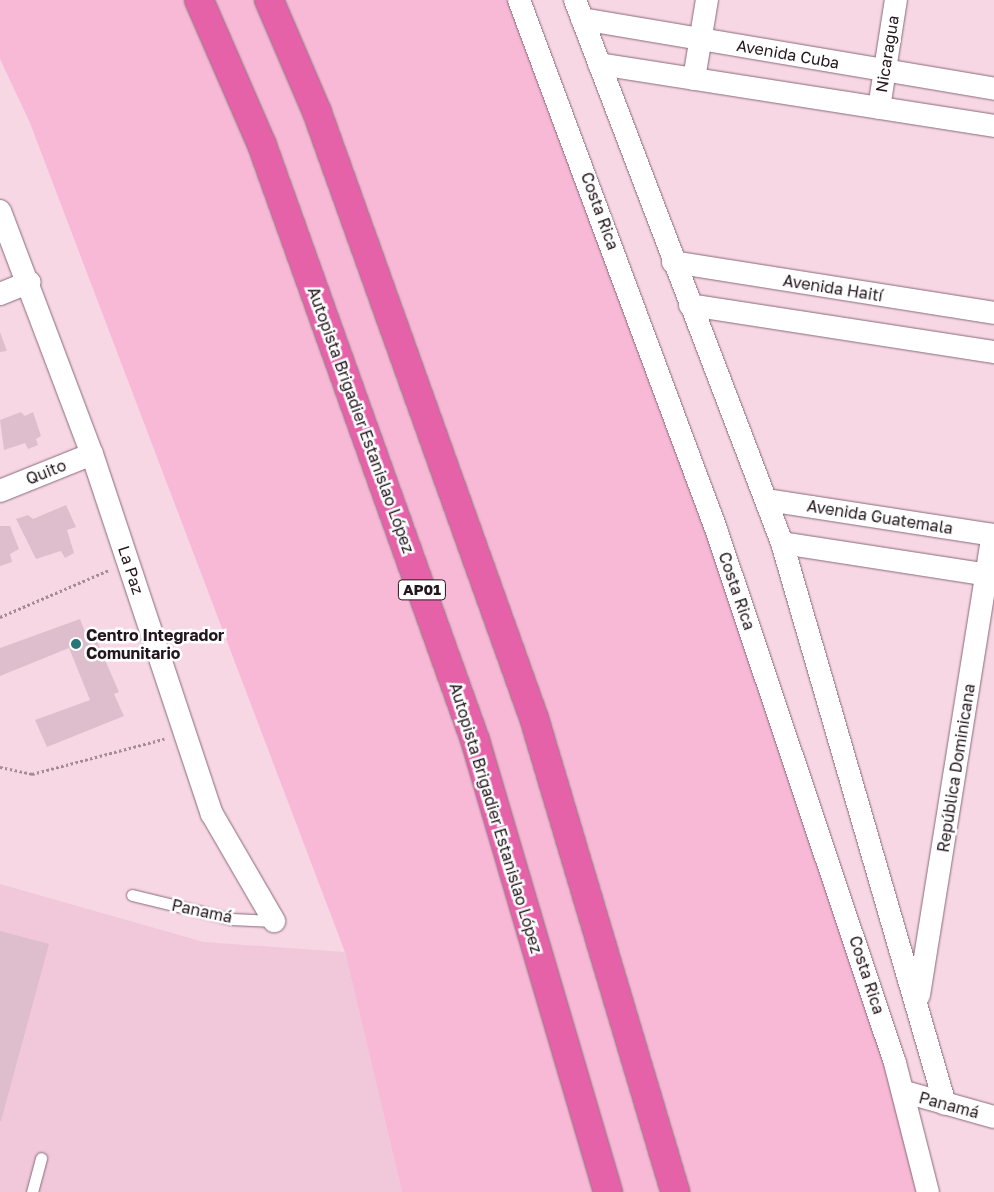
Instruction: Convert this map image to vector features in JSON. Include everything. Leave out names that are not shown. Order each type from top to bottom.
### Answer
[{"type":"highway","name":"Autopista Brigadier Estanislao López","points":[[199,0],[262,145],[476,740],[608,1192]]},
{"type":"highway","points":[[269,0],[317,112],[534,718],[676,1192]]},
{"type":"street","name":"Costa Rica","points":[[519,0],[716,529],[905,1092],[928,1192]]},
{"type":"street","points":[[694,79],[707,0]]},
{"type":"street","name":"Nicaragua","points":[[878,108],[896,0]]},
{"type":"street","points":[[578,10],[672,262],[767,500],[782,543],[918,1001],[945,1104]]},
{"type":"street","name":"Avenida Cuba","points":[[578,10],[701,39],[994,89]]},
{"type":"street","points":[[599,64],[994,126]]},
{"type":"street","name":"La Paz","points":[[0,211],[30,282],[92,454],[212,814],[274,922]]},
{"type":"street","name":"Avenida Haití","points":[[672,262],[994,313]]},
{"type":"street","points":[[0,294],[30,282]]},
{"type":"street","points":[[690,305],[994,352]]},
{"type":"street","name":"Quito","points":[[0,491],[92,454]]},
{"type":"street","name":"Avenida Guatemala","points":[[767,500],[994,535]]},
{"type":"street","name":"República Dominicana","points":[[918,1001],[990,576],[994,535]]},
{"type":"street","points":[[782,543],[990,576]]},
{"type":"street","name":"Panamá","points":[[905,1092],[994,1117]]},
{"type":"lane","name":"Panamá","points":[[132,895],[231,919],[274,922]]},
{"type":"lane","points":[[32,1192],[41,1158]]},
{"type":"path","points":[[0,617],[128,562]]},
{"type":"path","points":[[0,767],[32,774],[185,734]]},
{"type":"shaded area","points":[[0,0],[519,0],[716,529],[928,1192],[402,1192],[345,952],[30,123],[0,59]]},
{"type":"shaded area","points":[[0,884],[204,942],[345,952],[402,1192],[0,1192]]},
{"type":"building","points":[[0,332],[7,351],[0,352]]},
{"type":"building","points":[[21,412],[25,416],[33,412],[41,436],[36,439],[38,445],[28,449],[25,443],[4,450],[0,420]]},
{"type":"building","points":[[66,505],[76,527],[67,530],[74,553],[65,558],[61,551],[36,559],[16,519],[28,515],[33,519]]},
{"type":"building","points":[[0,526],[10,526],[19,549],[10,554],[12,562],[0,566]]},
{"type":"building","points":[[80,619],[88,640],[95,637],[119,692],[114,694],[124,716],[47,747],[35,720],[90,700],[69,648],[0,676],[0,648]]},
{"type":"building","points":[[0,931],[49,944],[1,1121],[0,1121]]},
{"type":"place","name":"Centro Integrador Comunitario","points":[[76,644]]}]
